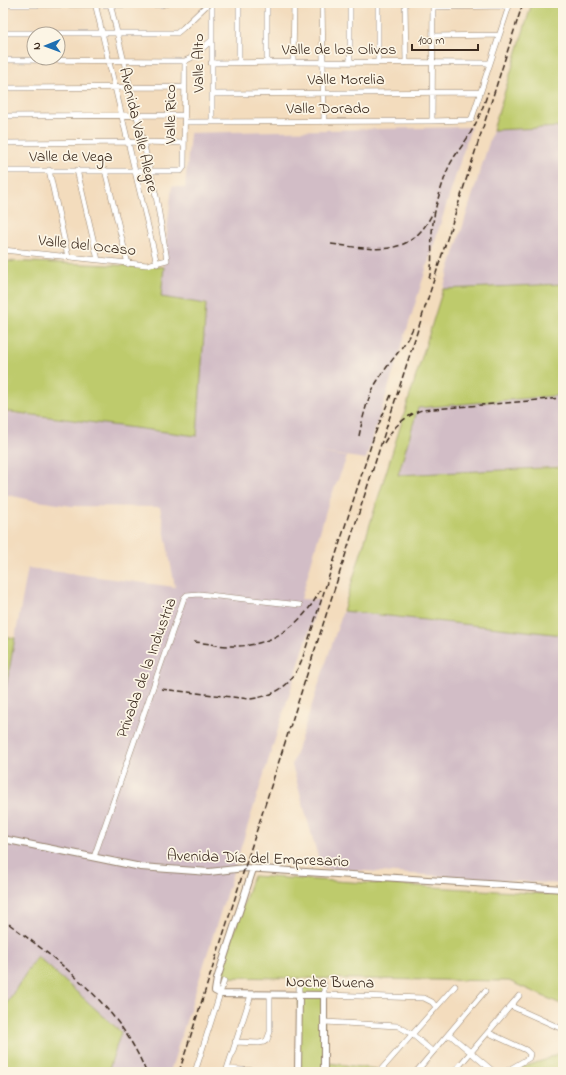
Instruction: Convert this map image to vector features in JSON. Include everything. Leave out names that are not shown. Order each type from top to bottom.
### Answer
[{"type":"street","points":[[3,5],[161,5],[168,3]]},
{"type":"street","points":[[3,33],[177,33],[210,3]]},
{"type":"street","name":"Valle Alto","points":[[210,3],[212,40],[212,122]]},
{"type":"street","points":[[239,3],[239,63]]},
{"type":"street","points":[[267,3],[267,63]]},
{"type":"street","points":[[293,62],[294,3]]},
{"type":"street","points":[[322,3],[324,122]]},
{"type":"street","points":[[350,3],[350,63]]},
{"type":"street","points":[[378,3],[378,63]]},
{"type":"street","points":[[405,3],[406,63]]},
{"type":"street","name":"Avenida Valle Alegre","points":[[95,4],[157,264]]},
{"type":"street","name":"Avenida Valle Alegre","points":[[110,4],[162,227],[167,260]]},
{"type":"street","points":[[432,121],[433,5],[509,4],[480,92]]},
{"type":"street","points":[[433,36],[499,35]]},
{"type":"street","points":[[3,60],[185,61],[191,58],[212,40]]},
{"type":"street","name":"Valle Rico","points":[[184,167],[185,61]]},
{"type":"street","name":"Valle de los Olivos","points":[[211,63],[490,63]]},
{"type":"street","points":[[3,88],[184,87]]},
{"type":"street","name":"Valle Morelia","points":[[212,94],[480,92]]},
{"type":"street","name":"Valle Dorado","points":[[184,122],[466,121],[472,118],[480,92]]},
{"type":"street","points":[[3,116],[136,116],[184,114]]},
{"type":"street","points":[[3,143],[184,143]]},
{"type":"street","name":"Valle de Vega","points":[[3,171],[179,171],[184,167]]},
{"type":"street","points":[[49,170],[68,257]]},
{"type":"street","points":[[77,170],[98,260]]},
{"type":"street","points":[[105,170],[128,264]]},
{"type":"street","name":"Valle del Ocaso","points":[[3,250],[128,264],[157,264],[167,260]]},
{"type":"street","name":"Privada de la Industria","points":[[94,857],[184,598],[187,595],[200,594],[300,605]]},
{"type":"street","name":"Avenida Día del Empresario","points":[[3,839],[141,867],[209,872],[245,868],[563,889]]},
{"type":"street","points":[[221,994],[215,991],[215,985],[253,869]]},
{"type":"street","points":[[195,1072],[224,981]]},
{"type":"street","points":[[298,1072],[299,984]]},
{"type":"street","points":[[324,984],[324,1072]]},
{"type":"street","points":[[379,1072],[455,986]]},
{"type":"street","points":[[416,1072],[485,991]]},
{"type":"street","name":"Noche Buena","points":[[221,994],[424,998],[436,1006]]},
{"type":"street","points":[[251,995],[227,1071],[257,1070],[270,1072]]},
{"type":"street","points":[[235,1042],[259,1043],[267,1040],[270,1032],[270,995]]},
{"type":"street","points":[[454,1072],[489,1033],[519,996]]},
{"type":"street","points":[[511,1006],[560,1028]]},
{"type":"street","points":[[324,1022],[394,1025],[402,1027],[433,1052]]},
{"type":"street","points":[[489,1033],[526,1050],[530,1054],[529,1058],[505,1072]]},
{"type":"street","points":[[449,1034],[494,1072]]},
{"type":"shaded area","points":[[471,127],[366,459],[304,450],[347,457],[327,507],[301,599],[319,600],[170,1072],[108,1072],[121,1032],[3,1009],[3,703],[28,568],[175,587],[160,507],[72,506],[3,494],[3,412],[196,435],[160,297],[172,186],[185,188],[190,133]]},
{"type":"shaded area","points":[[563,127],[563,284],[443,289],[493,130]]},
{"type":"shaded area","points":[[563,395],[563,466],[398,476],[418,408]]},
{"type":"shaded area","points":[[343,611],[563,635],[563,884],[321,868],[292,765]]},
{"type":"green space","points":[[532,3],[563,3],[563,127],[493,130]]},
{"type":"green space","points":[[3,261],[164,267],[161,297],[206,304],[197,436],[3,411]]},
{"type":"green space","points":[[563,284],[563,395],[418,408],[398,475],[563,467],[563,635],[343,611],[443,289]]},
{"type":"green space","points":[[3,636],[15,638],[3,703]]},
{"type":"green space","points":[[253,876],[563,895],[563,1005],[509,981],[219,977]]},
{"type":"green space","points":[[37,956],[121,1032],[108,1072],[3,1072],[3,1009]]},
{"type":"green space","points":[[299,984],[324,984],[324,1072],[298,1072]]},
{"type":"green space","points":[[563,1051],[563,1072],[511,1072],[545,1060]]},
{"type":"green space","points":[[329,1063],[377,1069],[374,1072],[328,1072]]},
{"type":"waterway","points":[[556,1072],[563,1066]]},
{"type":"railway","points":[[179,1072],[523,3]]},
{"type":"railway","points":[[429,279],[435,210],[442,186],[451,162],[477,121],[488,92]]},
{"type":"railway","points":[[331,244],[376,249],[402,245],[414,238],[424,227],[433,212]]},
{"type":"railway","points":[[359,436],[371,393],[382,373],[405,342],[413,328]]},
{"type":"railway","points":[[161,689],[250,699],[270,694],[285,686],[291,679],[296,672],[304,654],[374,436],[391,395]]},
{"type":"railway","points":[[384,443],[391,432],[400,423],[410,415],[422,410],[563,398]]},
{"type":"railway","points":[[194,642],[226,646],[245,646],[272,638],[284,632],[295,623],[305,613],[320,590]]},
{"type":"railway","points":[[9,924],[69,971],[106,1008],[122,1028],[135,1049],[146,1072]]}]
